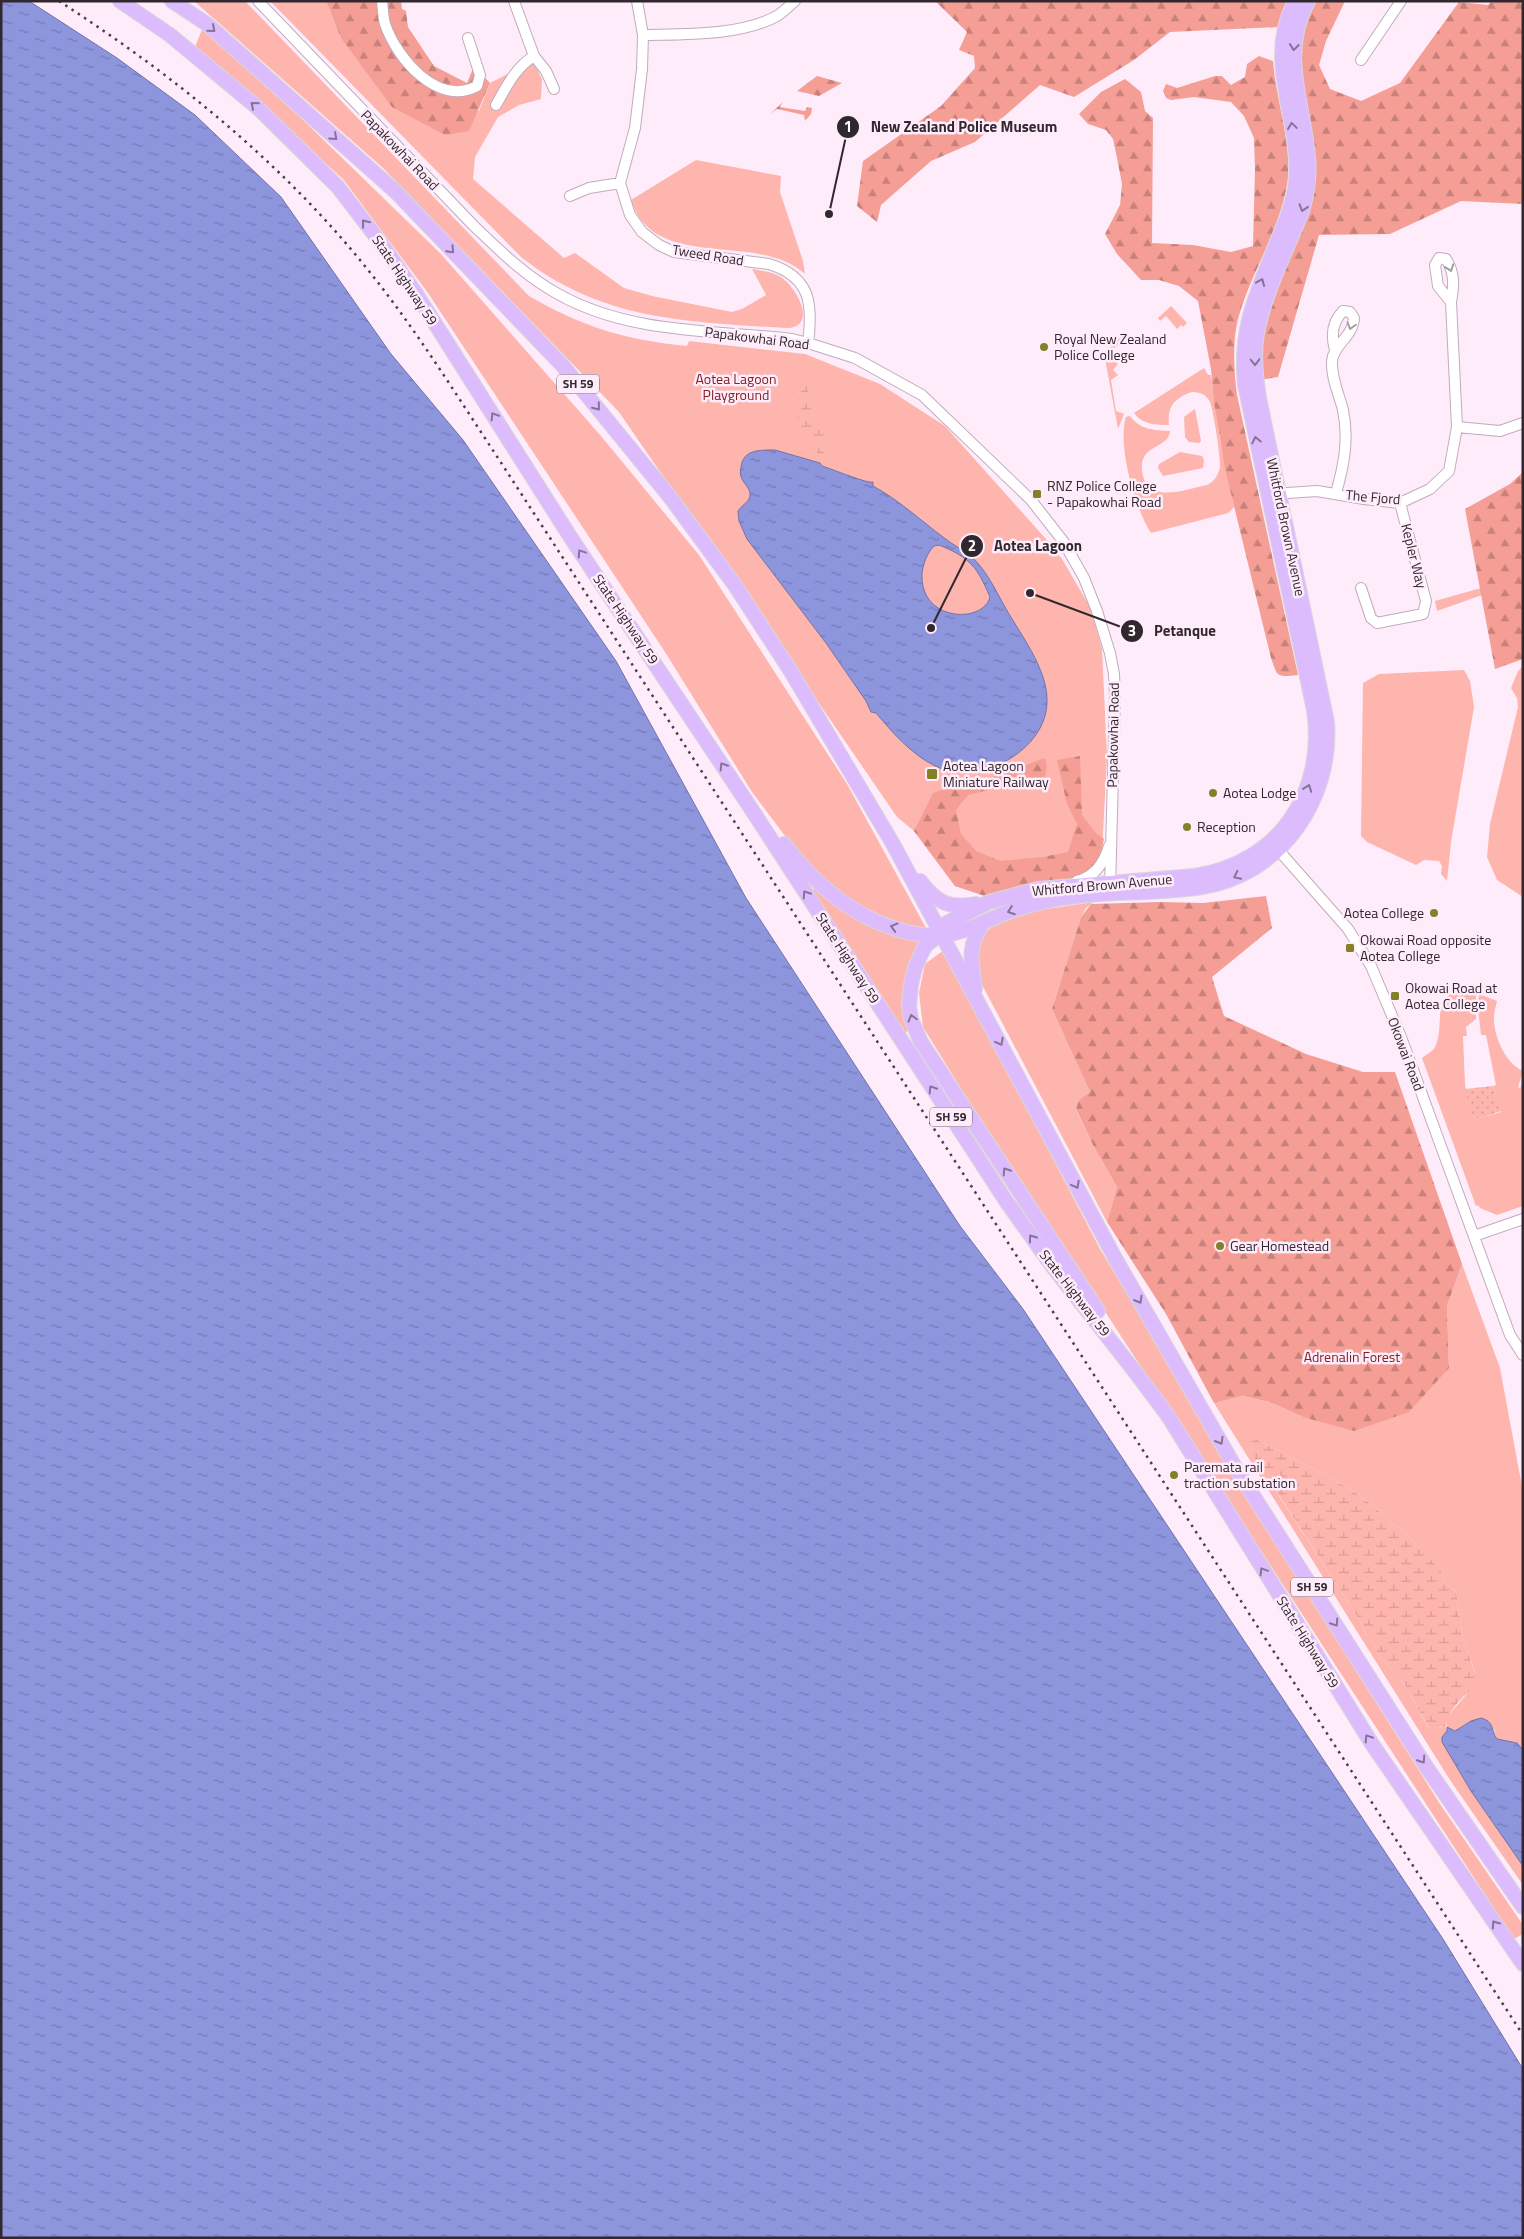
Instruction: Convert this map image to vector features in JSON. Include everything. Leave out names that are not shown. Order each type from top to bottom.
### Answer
[{"type":"main road","name":"State Highway 59","points":[[120,1],[170,34],[258,108],[338,187],[380,242],[415,292],[571,538],[750,807],[1006,1201],[1053,1267],[1136,1372],[1168,1416],[1376,1749],[1523,1964]]},
{"type":"main road","name":"SH 59","points":[[172,1],[207,24],[395,191],[564,366],[670,497],[734,584],[790,670],[893,844],[1115,1258],[1236,1467],[1427,1768],[1523,1907]]},
{"type":"main road","name":"Whitford Brown Avenue","points":[[1274,494],[1244,385],[1244,339],[1254,300],[1295,193],[1297,163],[1281,56],[1285,27],[1295,1]]},
{"type":"main road","name":"Whitford Brown Avenue","points":[[1110,889],[1038,889],[989,902],[945,924],[941,934],[951,936],[1008,912],[1036,904],[1110,889],[1212,873],[1274,845],[1307,792],[1313,774],[1317,740],[1308,678],[1274,494],[1256,377],[1256,347],[1262,314],[1306,197],[1308,158],[1295,79],[1294,56],[1298,27],[1308,1]]},
{"type":"main road","points":[[750,807],[768,825],[809,874],[832,896],[857,913],[884,924],[923,936],[941,934]]},
{"type":"main road","points":[[893,844],[929,893],[936,899],[960,907],[989,902]]},
{"type":"main road","points":[[977,999],[971,952],[975,936],[983,923]]},
{"type":"main road","points":[[941,934],[926,945],[915,968],[911,986],[909,1006],[911,1019],[921,1042],[1168,1416]]},
{"type":"street","name":"Papakowhai Road","points":[[258,1],[473,225],[508,258],[543,285],[578,304],[634,322],[808,343],[869,364],[905,384],[928,400],[1031,500],[1063,540],[1084,578],[1097,610],[1110,653],[1116,697],[1110,889]]},
{"type":"street","points":[[382,1],[385,24],[399,51],[415,71],[437,86],[460,92],[477,86],[480,75],[468,38]]},
{"type":"street","points":[[514,1],[534,56],[546,71],[554,88]]},
{"type":"street","points":[[570,196],[589,188],[620,183],[639,104],[643,35],[637,1]]},
{"type":"street","points":[[643,35],[698,33],[747,27],[776,16],[795,1]]},
{"type":"street","points":[[1361,60],[1401,1]]},
{"type":"street","points":[[496,106],[516,72],[523,63],[534,56]]},
{"type":"street","name":"Tweed Road","points":[[620,183],[623,196],[635,224],[659,245],[674,252],[769,264],[781,268],[792,275],[802,284],[810,302],[811,320],[808,343]]},
{"type":"street","name":"The Fjord","points":[[1274,494],[1317,491],[1400,503],[1430,489],[1449,471],[1457,427],[1450,302]]},
{"type":"street","points":[[1335,350],[1332,360],[1332,373],[1342,409],[1346,440],[1345,455],[1336,494]]},
{"type":"street","points":[[1457,427],[1500,431],[1523,423]]},
{"type":"street","name":"Kepler Way","points":[[1361,588],[1371,618],[1377,623],[1423,614],[1426,601],[1400,503]]},
{"type":"street","name":"Papakowhai Road","points":[[1038,889],[1087,879],[1096,873],[1108,850],[1112,836]]},
{"type":"street","name":"Okowai Road","points":[[1274,845],[1348,929],[1371,966],[1401,1037],[1510,1335],[1523,1355]]},
{"type":"street","points":[[1474,1236],[1523,1219]]},
{"type":"green space","name":"Aotea Lagoon Playground","points":[[194,1],[245,1],[529,296],[586,324],[624,336],[687,346],[689,341],[805,354],[880,384],[945,426],[1062,559],[1090,607],[1102,649],[1107,757],[1102,853],[1038,885],[985,896],[955,886],[914,831],[897,817],[619,412],[383,168]]},
{"type":"green space","points":[[270,1],[326,1],[341,38],[479,111],[490,83],[533,61],[542,79],[541,99],[519,105],[498,117],[475,157],[473,179],[564,258],[575,253],[624,288],[652,296],[732,312],[742,309],[766,295],[752,269],[764,271],[779,276],[788,283],[802,306],[803,314],[801,321],[796,326],[787,328],[681,320],[615,306],[583,294],[552,278],[521,257]]},
{"type":"green space","points":[[326,1],[401,1],[402,9],[406,11],[408,27],[434,66],[467,83],[474,66],[490,83],[469,131],[445,135],[392,107],[341,38]]},
{"type":"green space","points":[[935,1],[1288,1],[1279,27],[1170,32],[1134,60],[1074,97],[1040,85],[975,142],[931,161],[881,205],[877,222],[857,206],[863,161],[941,106],[975,68],[974,56],[959,50],[967,32]]},
{"type":"green space","points":[[1313,1],[1345,1],[1326,41],[1319,65],[1330,89],[1361,101],[1400,83],[1459,2],[1488,5],[1492,1],[1523,1],[1523,204],[1461,201],[1390,234],[1319,235],[1278,377],[1260,380],[1259,364],[1266,312],[1297,235],[1297,45]]},
{"type":"green space","points":[[203,27],[302,119],[441,254],[601,436],[699,555],[847,784],[926,928],[910,928],[888,923],[832,888],[803,860],[752,792],[665,652],[428,293],[343,179],[195,47]]},
{"type":"green space","points":[[1259,56],[1273,61],[1287,142],[1288,175],[1282,207],[1238,319],[1234,347],[1234,367],[1237,395],[1298,675],[1286,676],[1277,673],[1271,658],[1225,469],[1214,402],[1211,369],[1198,301],[1179,286],[1159,280],[1141,280],[1117,254],[1105,234],[1120,205],[1122,184],[1113,139],[1106,130],[1088,124],[1079,114],[1101,92],[1125,79],[1141,92],[1145,111],[1153,118],[1152,243],[1193,245],[1231,252],[1253,246],[1254,138],[1244,116],[1231,102],[1194,97],[1171,100],[1166,98],[1163,91],[1166,84],[1177,88],[1215,76],[1222,76],[1231,85],[1245,77],[1247,64]]},
{"type":"green space","points":[[817,76],[842,83],[819,96],[797,91]]},
{"type":"green space","points":[[783,102],[780,107],[805,111],[807,107],[812,108],[811,114],[805,121],[804,115],[777,109],[770,114]]},
{"type":"green space","points":[[696,160],[781,176],[780,192],[803,261],[805,274],[785,261],[761,254],[684,244],[662,237],[643,223],[631,200]]},
{"type":"green space","points":[[1171,306],[1187,323],[1183,327],[1181,325],[1177,329],[1166,316],[1160,321],[1158,318]]},
{"type":"green space","points":[[1123,335],[1129,341],[1124,346],[1120,343],[1110,352],[1112,354],[1110,357],[1118,364],[1113,370],[1118,375],[1111,380],[1116,411],[1124,414],[1118,429],[1104,353]]},
{"type":"green space","points":[[1204,368],[1208,375],[1211,375],[1220,441],[1234,507],[1228,513],[1151,533],[1139,509],[1129,476],[1124,444],[1126,417],[1130,416],[1143,427],[1170,431],[1167,439],[1144,456],[1142,467],[1147,485],[1153,490],[1170,492],[1207,485],[1217,475],[1220,462],[1213,412],[1206,396],[1192,392],[1176,400],[1169,413],[1169,425],[1146,422],[1134,413]]},
{"type":"green space","points":[[804,383],[808,388],[808,401],[813,406],[811,416],[827,432],[824,455],[813,451],[810,440],[798,418],[798,395],[800,385]]},
{"type":"green space","points":[[1195,409],[1201,441],[1199,443],[1189,442],[1185,437],[1184,417]]},
{"type":"green space","points":[[1180,452],[1202,456],[1204,460],[1203,468],[1163,476],[1158,468],[1159,464]]},
{"type":"green space","points":[[1523,472],[1523,659],[1495,669],[1465,509],[1510,484]]},
{"type":"green space","points":[[1481,588],[1482,595],[1437,611],[1435,601]]},
{"type":"green space","points":[[1523,666],[1523,897],[1497,880],[1487,857],[1490,824],[1518,707],[1517,698],[1511,688],[1518,671]]},
{"type":"green space","points":[[1464,670],[1470,681],[1474,707],[1451,842],[1447,881],[1441,874],[1442,866],[1439,861],[1424,860],[1416,865],[1367,842],[1361,836],[1363,683],[1379,674]]},
{"type":"green space","points":[[1080,756],[1082,815],[1096,833],[1104,839],[1098,863],[1081,878],[985,896],[955,886],[914,831],[933,793],[963,783],[993,777],[1045,758],[1047,766],[1045,777],[968,795],[956,810],[961,834],[976,851],[1000,861],[1043,857],[1068,852],[1077,824],[1067,804],[1057,760]]},
{"type":"green space","points":[[815,888],[840,909],[852,916],[878,928],[923,941],[906,973],[901,1004],[908,1030],[903,1035],[809,891]]},
{"type":"green space","name":"Adrenalin Forest","points":[[1266,896],[1272,928],[1212,977],[1224,1016],[1306,1054],[1363,1072],[1395,1072],[1462,1264],[1447,1306],[1449,1368],[1409,1412],[1354,1431],[1303,1417],[1270,1402],[1242,1396],[1214,1403],[1166,1314],[1107,1222],[1117,1187],[1093,1145],[1076,1109],[1079,1100],[1090,1092],[1052,1009],[1081,917],[1091,904],[1203,903]]},
{"type":"green space","points":[[1094,902],[1086,908],[1081,917],[1052,1009],[1090,1092],[1079,1100],[1076,1110],[1117,1187],[1107,1222],[981,983],[974,954],[985,932],[1001,921],[1038,910]]},
{"type":"green space","points":[[944,950],[1100,1249],[1358,1674],[1440,1804],[1523,1925],[1523,1934],[1514,1939],[986,1129],[923,1027],[919,993],[925,964]]},
{"type":"green space","points":[[1464,987],[1476,989],[1476,1019],[1466,1027],[1467,1036],[1463,1036],[1465,1085],[1473,1118],[1501,1112],[1493,1086],[1496,1085],[1486,1035],[1481,1035],[1478,1008],[1479,994],[1497,1001],[1494,1023],[1498,1040],[1511,1062],[1523,1071],[1518,1087],[1520,1088],[1523,1082],[1523,1206],[1497,1215],[1480,1208],[1478,1205],[1476,1206],[1422,1058],[1432,1051],[1436,1045],[1443,1004],[1453,992]]},
{"type":"green space","points":[[1493,1086],[1501,1111],[1484,1117],[1473,1118],[1465,1089]]},
{"type":"green space","points":[[1462,1264],[1500,1368],[1523,1492],[1523,1750],[1516,1743],[1497,1739],[1494,1729],[1465,1724],[1455,1731],[1447,1727],[1446,1718],[1466,1695],[1475,1672],[1463,1638],[1456,1592],[1447,1584],[1442,1573],[1405,1531],[1397,1527],[1365,1499],[1349,1488],[1258,1440],[1250,1447],[1277,1493],[1360,1621],[1366,1634],[1375,1644],[1377,1653],[1405,1685],[1429,1728],[1440,1728],[1443,1726],[1446,1728],[1457,1768],[1523,1866],[1523,1885],[1450,1780],[1214,1403],[1241,1396],[1270,1402],[1303,1417],[1449,1368],[1447,1306]]},
{"type":"green space","points":[[1258,1440],[1349,1488],[1365,1499],[1397,1527],[1405,1531],[1442,1573],[1447,1584],[1456,1592],[1463,1638],[1477,1679],[1450,1713],[1446,1728],[1443,1726],[1437,1729],[1429,1728],[1405,1685],[1377,1653],[1375,1644],[1366,1634],[1360,1621],[1253,1455],[1250,1443]]},
{"type":"water","points":[[1,1],[29,1],[117,58],[195,115],[281,197],[391,354],[463,440],[616,661],[746,898],[960,1226],[1023,1309],[1443,1939],[1523,2069],[1523,2238],[1,2238]]},
{"type":"water","points":[[775,450],[820,463],[822,466],[864,481],[873,482],[873,486],[901,504],[979,564],[1032,652],[1043,676],[1046,688],[1047,700],[1044,718],[1036,735],[1023,749],[1008,760],[990,768],[971,772],[952,771],[926,761],[895,735],[876,713],[871,712],[866,701],[826,643],[747,539],[739,521],[738,511],[750,496],[749,489],[741,476],[742,461],[754,452]],"holes":[[[939,545],[959,554],[972,565],[990,597],[985,606],[976,612],[953,614],[941,609],[931,602],[924,590],[922,574],[929,552],[934,546]]]},
{"type":"water","points":[[1481,1718],[1488,1721],[1497,1739],[1517,1743],[1523,1750],[1523,1866],[1471,1791],[1442,1742],[1442,1737],[1447,1731],[1447,1727],[1455,1731],[1471,1721]]},
{"type":"railway","points":[[59,1],[183,89],[260,155],[297,190],[331,227],[364,265],[400,312],[498,458],[1523,2035]]},
{"type":"place","name":"New Zealand Police Museum","points":[[829,214]]},
{"type":"place","name":"Royal New Zealand Police College","points":[[1044,347]]},
{"type":"place","name":"RNZ Police College - Papakowhai Road","points":[[1037,494]]},
{"type":"place","name":"Petanque","points":[[1030,593]]},
{"type":"place","name":"Aotea Lagoon","points":[[931,628]]},
{"type":"place","name":"Aotea Lagoon Miniature Railway","points":[[932,774]]},
{"type":"place","name":"Aotea Lodge","points":[[1213,793]]},
{"type":"place","name":"Reception","points":[[1187,827]]},
{"type":"place","name":"Aotea College","points":[[1434,913]]},
{"type":"place","name":"Okowai Road opposite Aotea College","points":[[1350,948]]},
{"type":"place","name":"Okowai Road at Aotea College","points":[[1395,996]]},
{"type":"place","name":"Gear Homestead","points":[[1220,1246]]},
{"type":"place","name":"Paremata rail traction substation","points":[[1174,1475]]}]
